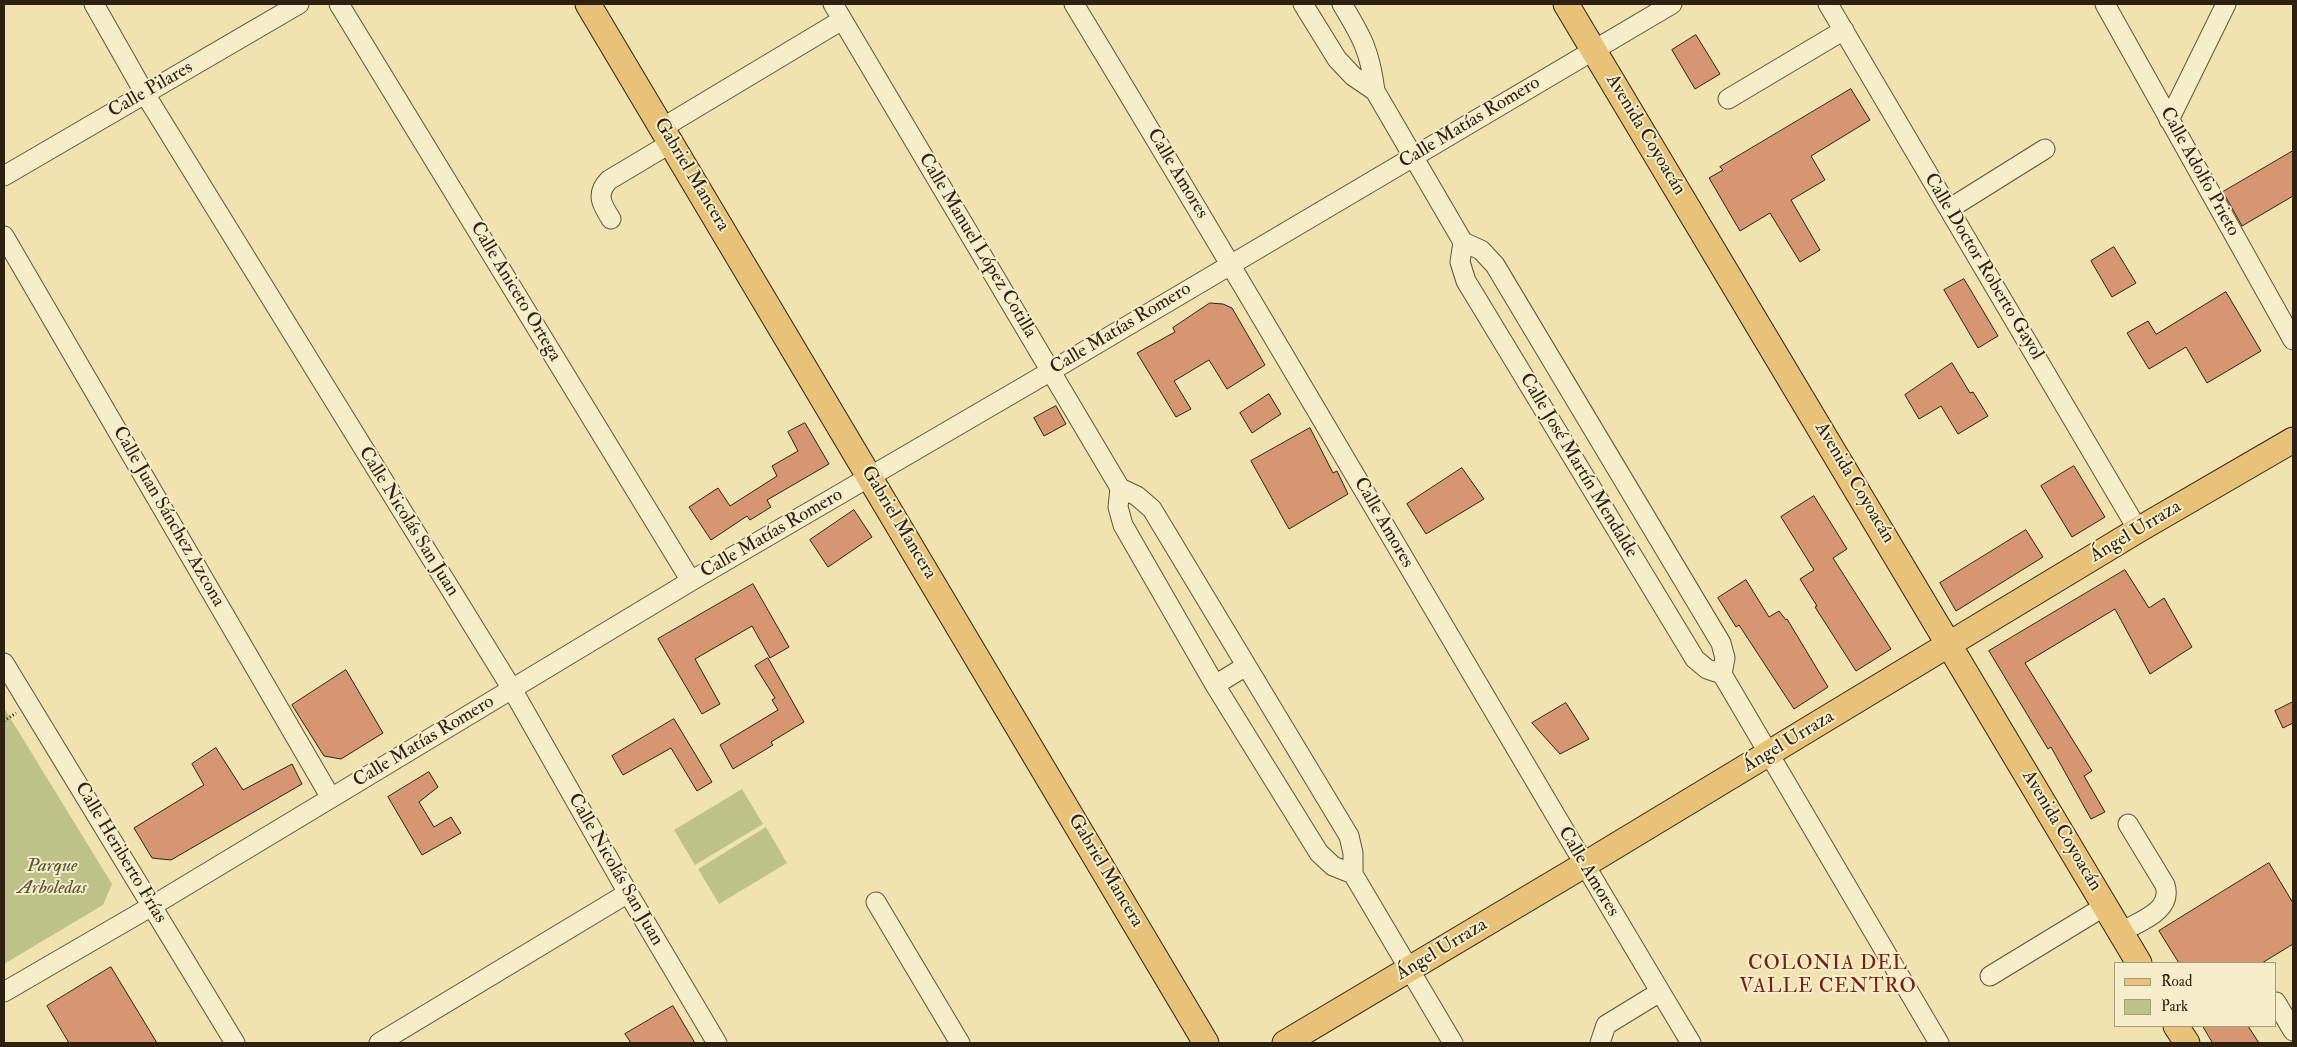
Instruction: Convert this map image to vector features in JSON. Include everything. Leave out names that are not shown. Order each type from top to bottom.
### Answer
[{"type":"main road","name":"Gabriel Mancera","points":[[588,4],[1206,1043]]},
{"type":"main road","name":"Avenida Coyoacán","points":[[1566,4],[2138,962]]},
{"type":"main road","name":"Ángel Urraza","points":[[1285,1043],[1771,753],[2138,530],[2293,440]]},
{"type":"main road","points":[[2177,1027],[2186,1043]]},
{"type":"street","name":"Calle Nicolás San Juan","points":[[94,4],[145,94],[512,689],[628,894],[717,1043]]},
{"type":"street","name":"Calle Pilares","points":[[4,176],[299,4]]},
{"type":"street","name":"Calle Aniceto Ortega","points":[[339,4],[691,581]]},
{"type":"street","name":"Calle Amores","points":[[1074,4],[1232,264],[1584,865],[1691,1043]]},
{"type":"street","points":[[1303,4],[1337,59],[1353,76],[1375,91]]},
{"type":"street","points":[[1342,4],[1364,40],[1371,62],[1375,91],[1463,242]]},
{"type":"street","name":"Calle Matías Romero","points":[[4,992],[152,906],[691,581],[1051,371],[1672,4]]},
{"type":"street","name":"Calle Doctor Roberto Gayol","points":[[1828,4],[2138,530]]},
{"type":"street","name":"Calle Adolfo Prieto","points":[[2105,4],[2293,340]]},
{"type":"street","points":[[2169,120],[2226,4]]},
{"type":"street","points":[[610,219],[600,196],[602,187],[609,180],[667,135],[837,12]]},
{"type":"street","name":"Calle Manuel López Cotilla","points":[[837,12],[1120,488],[1137,496],[1152,510],[1348,836],[1353,853],[1353,874],[1453,1043]]},
{"type":"street","points":[[1728,99],[1844,30]]},
{"type":"street","points":[[1949,209],[2046,149]]},
{"type":"street","name":"Calle Juan Sánchez Azcona","points":[[4,236],[331,798]]},
{"type":"street","name":"Calle José Martín Mendalde","points":[[1463,242],[1482,250],[1496,265],[1721,642],[1724,658],[1722,674],[1707,669],[1695,659],[1471,290],[1460,262],[1463,242]]},
{"type":"street","points":[[1120,488],[1118,507],[1123,525],[1215,685],[1318,853],[1333,866],[1353,874]]},
{"type":"street","name":"Calle Heriberto Frías","points":[[4,663],[235,1043]]},
{"type":"street","points":[[1215,685],[1246,666]]},
{"type":"street","points":[[1722,674],[1771,753],[1940,1043]]},
{"type":"street","points":[[2121,932],[2158,910],[2165,903],[2168,894],[2165,884],[2128,824]]},
{"type":"street","points":[[379,1043],[628,894]]},
{"type":"street","points":[[876,902],[960,1043]]},
{"type":"street","points":[[1990,976],[2105,906]]},
{"type":"street","points":[[1600,1043],[1606,1025],[1660,992]]},
{"type":"street","points":[[2277,1004],[2293,1030]]},
{"type":"green space","name":"Parque Arboledas","points":[[4,708],[112,884],[103,905],[4,964]]},
{"type":"green space","points":[[742,789],[763,824],[695,865],[674,830]]},
{"type":"green space","points":[[766,827],[787,863],[719,904],[698,869]]},
{"type":"building","points":[[1696,35],[1720,74],[1695,89],[1672,50]]},
{"type":"building","points":[[1851,89],[1870,120],[1811,156],[1825,180],[1791,200],[1820,250],[1800,262],[1770,213],[1740,231],[1709,178],[1723,170],[1720,167]]},
{"type":"building","points":[[2293,151],[2293,196],[2242,226],[2223,192]]},
{"type":"building","points":[[2114,247],[2136,283],[2112,297],[2091,261]]},
{"type":"building","points":[[1964,279],[1998,336],[1978,348],[1944,290]]},
{"type":"building","points":[[2226,292],[2261,351],[2207,383],[2186,347],[2149,369],[2127,333],[2148,321],[2156,334]]},
{"type":"building","points":[[1210,303],[1223,304],[1232,308],[1265,365],[1227,389],[1209,360],[1174,381],[1191,409],[1176,417],[1137,353],[1175,332],[1173,328]]},
{"type":"building","points":[[1952,363],[1970,393],[1973,392],[1988,416],[1958,434],[1941,406],[1919,419],[1905,395]]},
{"type":"building","points":[[1269,394],[1281,414],[1252,433],[1240,413]]},
{"type":"building","points":[[1056,406],[1066,424],[1044,436],[1034,418]]},
{"type":"building","points":[[805,423],[829,464],[767,500],[771,507],[750,520],[747,516],[711,540],[689,507],[718,488],[730,506],[777,476],[772,466],[798,451],[788,432]]},
{"type":"building","points":[[1310,428],[1333,473],[1337,471],[1348,494],[1289,529],[1251,461]]},
{"type":"building","points":[[2074,466],[2105,517],[2072,537],[2041,486]]},
{"type":"building","points":[[1462,468],[1484,499],[1426,534],[1407,504]]},
{"type":"building","points":[[1814,496],[1847,549],[1833,558],[1891,649],[1856,671],[1815,607],[1817,606],[1800,579],[1814,570],[1781,517]]},
{"type":"building","points":[[854,510],[872,537],[828,567],[810,540]]},
{"type":"building","points":[[2026,530],[2043,557],[1956,611],[1940,583]]},
{"type":"building","points":[[2125,570],[2149,608],[2164,598],[2192,647],[2150,674],[2115,609],[2025,663],[2092,771],[2084,776],[2105,812],[2091,819],[2051,747],[2048,749],[1989,651]]},
{"type":"building","points":[[1746,580],[1769,617],[1779,611],[1787,619],[1828,687],[1794,709],[1739,625],[1736,627],[1718,598]]},
{"type":"building","points":[[753,584],[789,647],[770,658],[752,626],[695,659],[720,704],[702,714],[658,639]]},
{"type":"building","points":[[768,658],[804,722],[771,742],[773,745],[733,769],[720,745],[778,710],[772,700],[775,698],[755,666]]},
{"type":"building","points":[[346,670],[383,733],[341,759],[324,756],[292,705]]},
{"type":"building","points":[[2293,702],[2293,723],[2283,728],[2275,711]]},
{"type":"building","points":[[1566,703],[1589,739],[1560,754],[1532,723]]},
{"type":"building","points":[[674,719],[712,782],[697,791],[671,748],[623,775],[612,756]]},
{"type":"building","points":[[216,748],[243,790],[292,764],[302,784],[171,860],[152,858],[134,828],[204,785],[192,764]]},
{"type":"building","points":[[429,772],[438,787],[419,802],[434,827],[451,817],[461,833],[422,855],[388,797]]},
{"type":"building","points":[[2269,863],[2293,903],[2293,944],[2264,962],[2178,962],[2159,931]]},
{"type":"building","points":[[111,967],[157,1043],[69,1043],[47,1006]]},
{"type":"building","points":[[673,1006],[695,1043],[631,1043],[625,1034]]},
{"type":"building","points":[[2204,1027],[2249,1027],[2259,1043],[2213,1043]]},
{"type":"district","name":"COLONIA DEL VALLE CENTRO","points":[[1828,976]]}]
